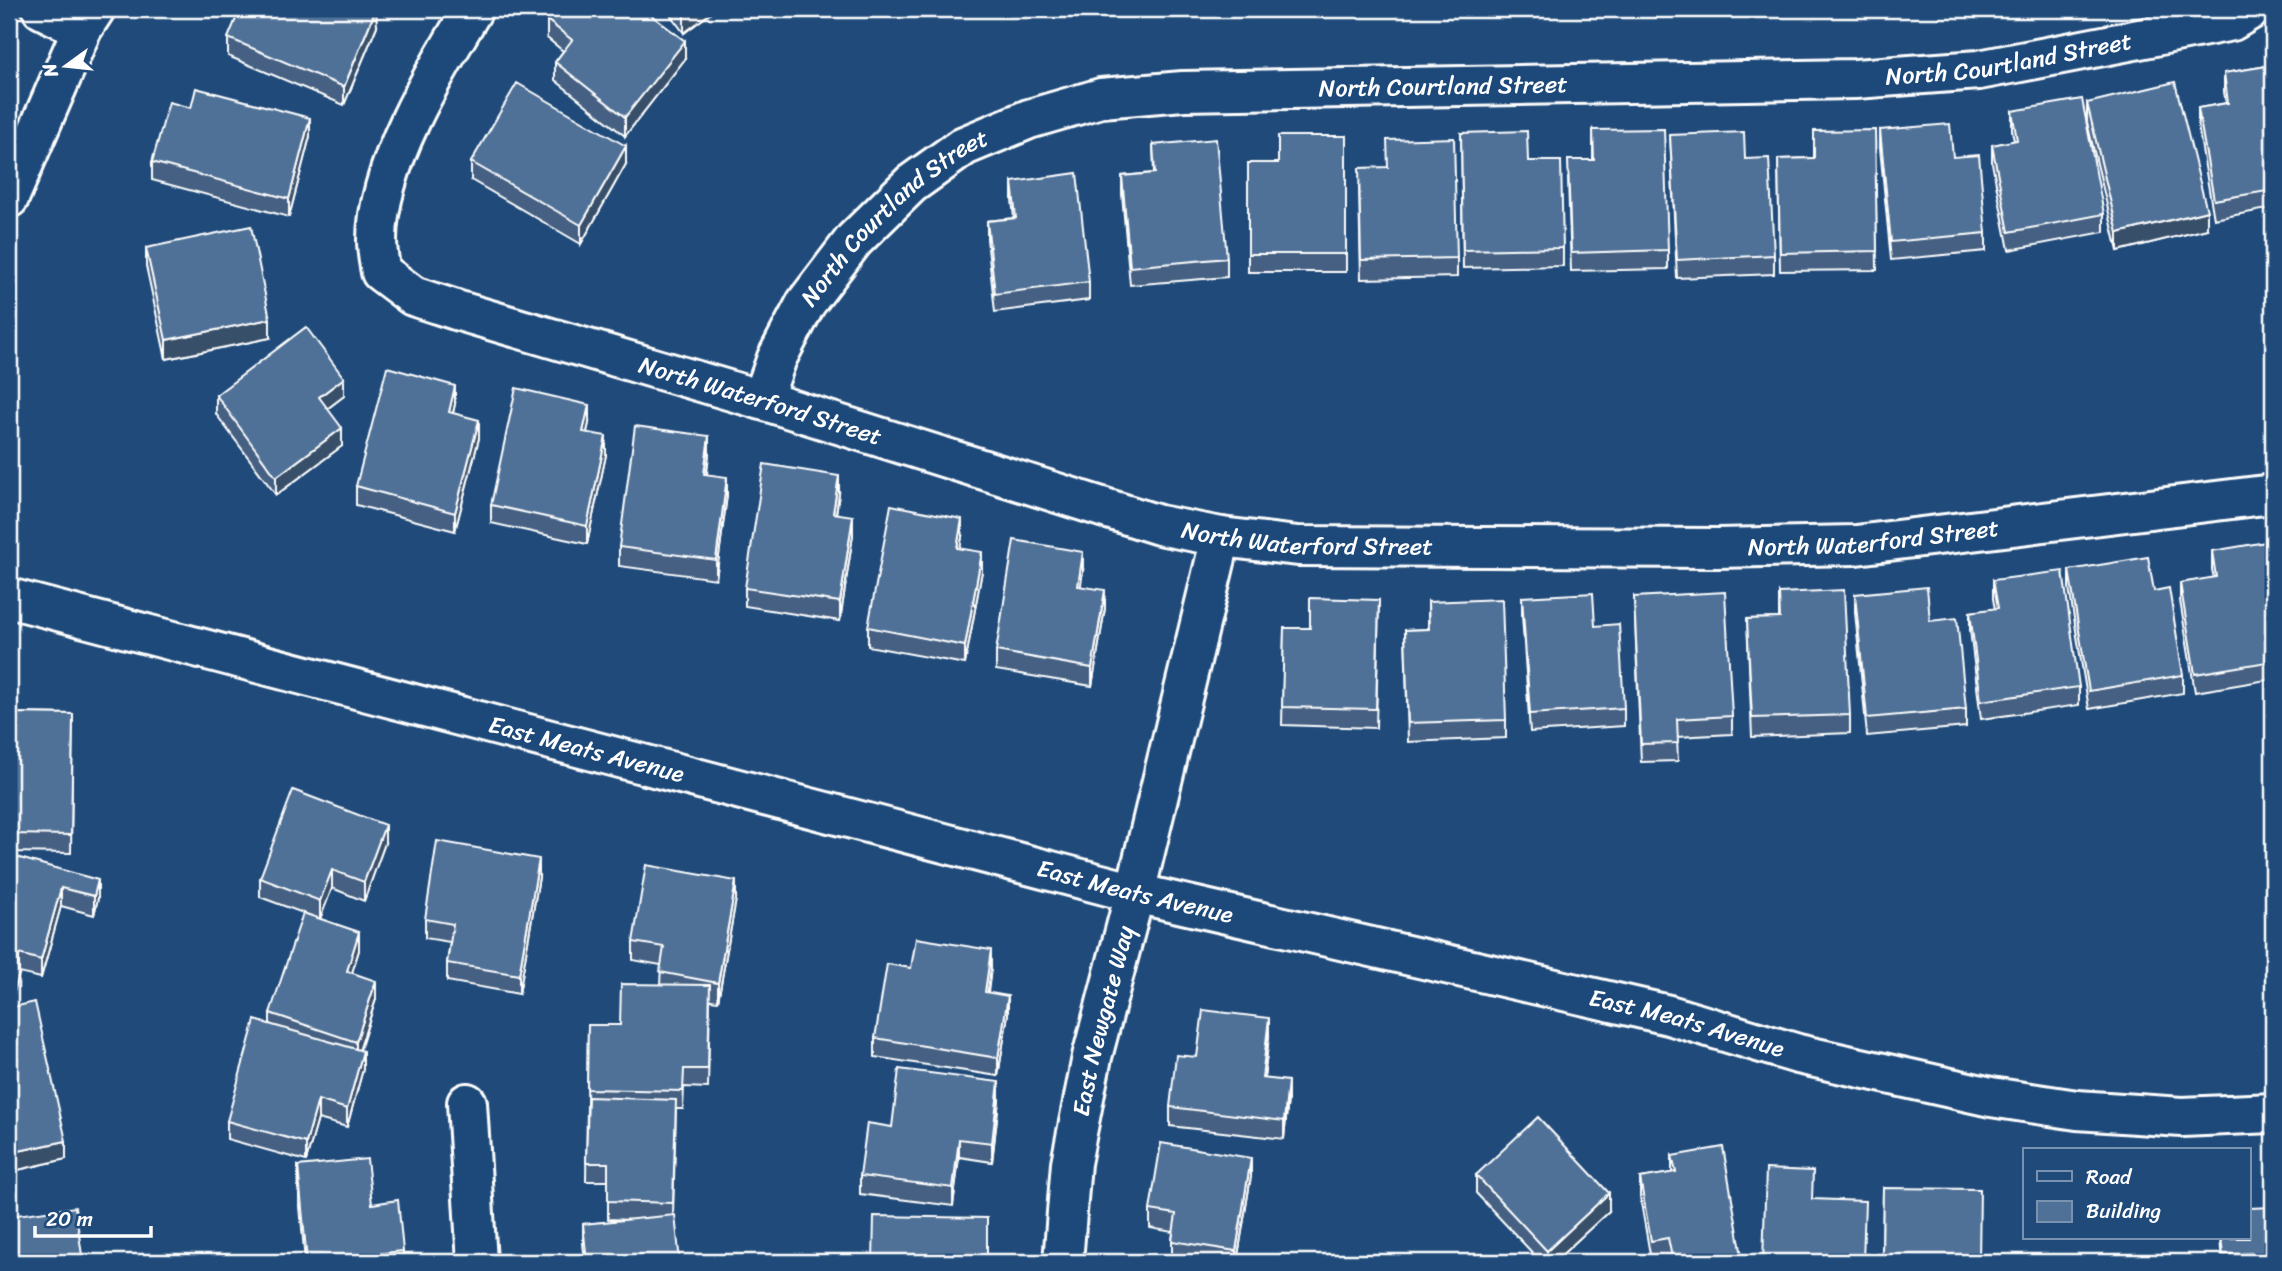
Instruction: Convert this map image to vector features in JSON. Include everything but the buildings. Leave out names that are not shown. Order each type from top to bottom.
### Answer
[{"type":"street","points":[[9,198],[88,19],[42,9]]},
{"type":"street","name":"North Waterford Street","points":[[473,9],[436,69],[401,142],[381,200],[377,240],[381,272],[413,296],[762,400],[1159,525],[1221,537],[1298,546],[1717,548],[1856,545],[2273,494]]},
{"type":"street","name":"North Courtland Street","points":[[762,400],[777,358],[806,303],[854,240],[911,184],[964,146],[1029,119],[1101,98],[1182,91],[1855,79],[1979,70],[2232,20],[2252,9]]},
{"type":"street","name":"East Newgate Way","points":[[1063,1262],[1070,1163],[1092,1057],[1135,893],[1221,537]]},
{"type":"street","name":"East Meats Avenue","points":[[9,598],[1135,893],[1669,1015],[1798,1054],[1991,1097],[2077,1110],[2182,1117],[2273,1113]]},
{"type":"street","points":[[467,1103],[477,1262]]}]
